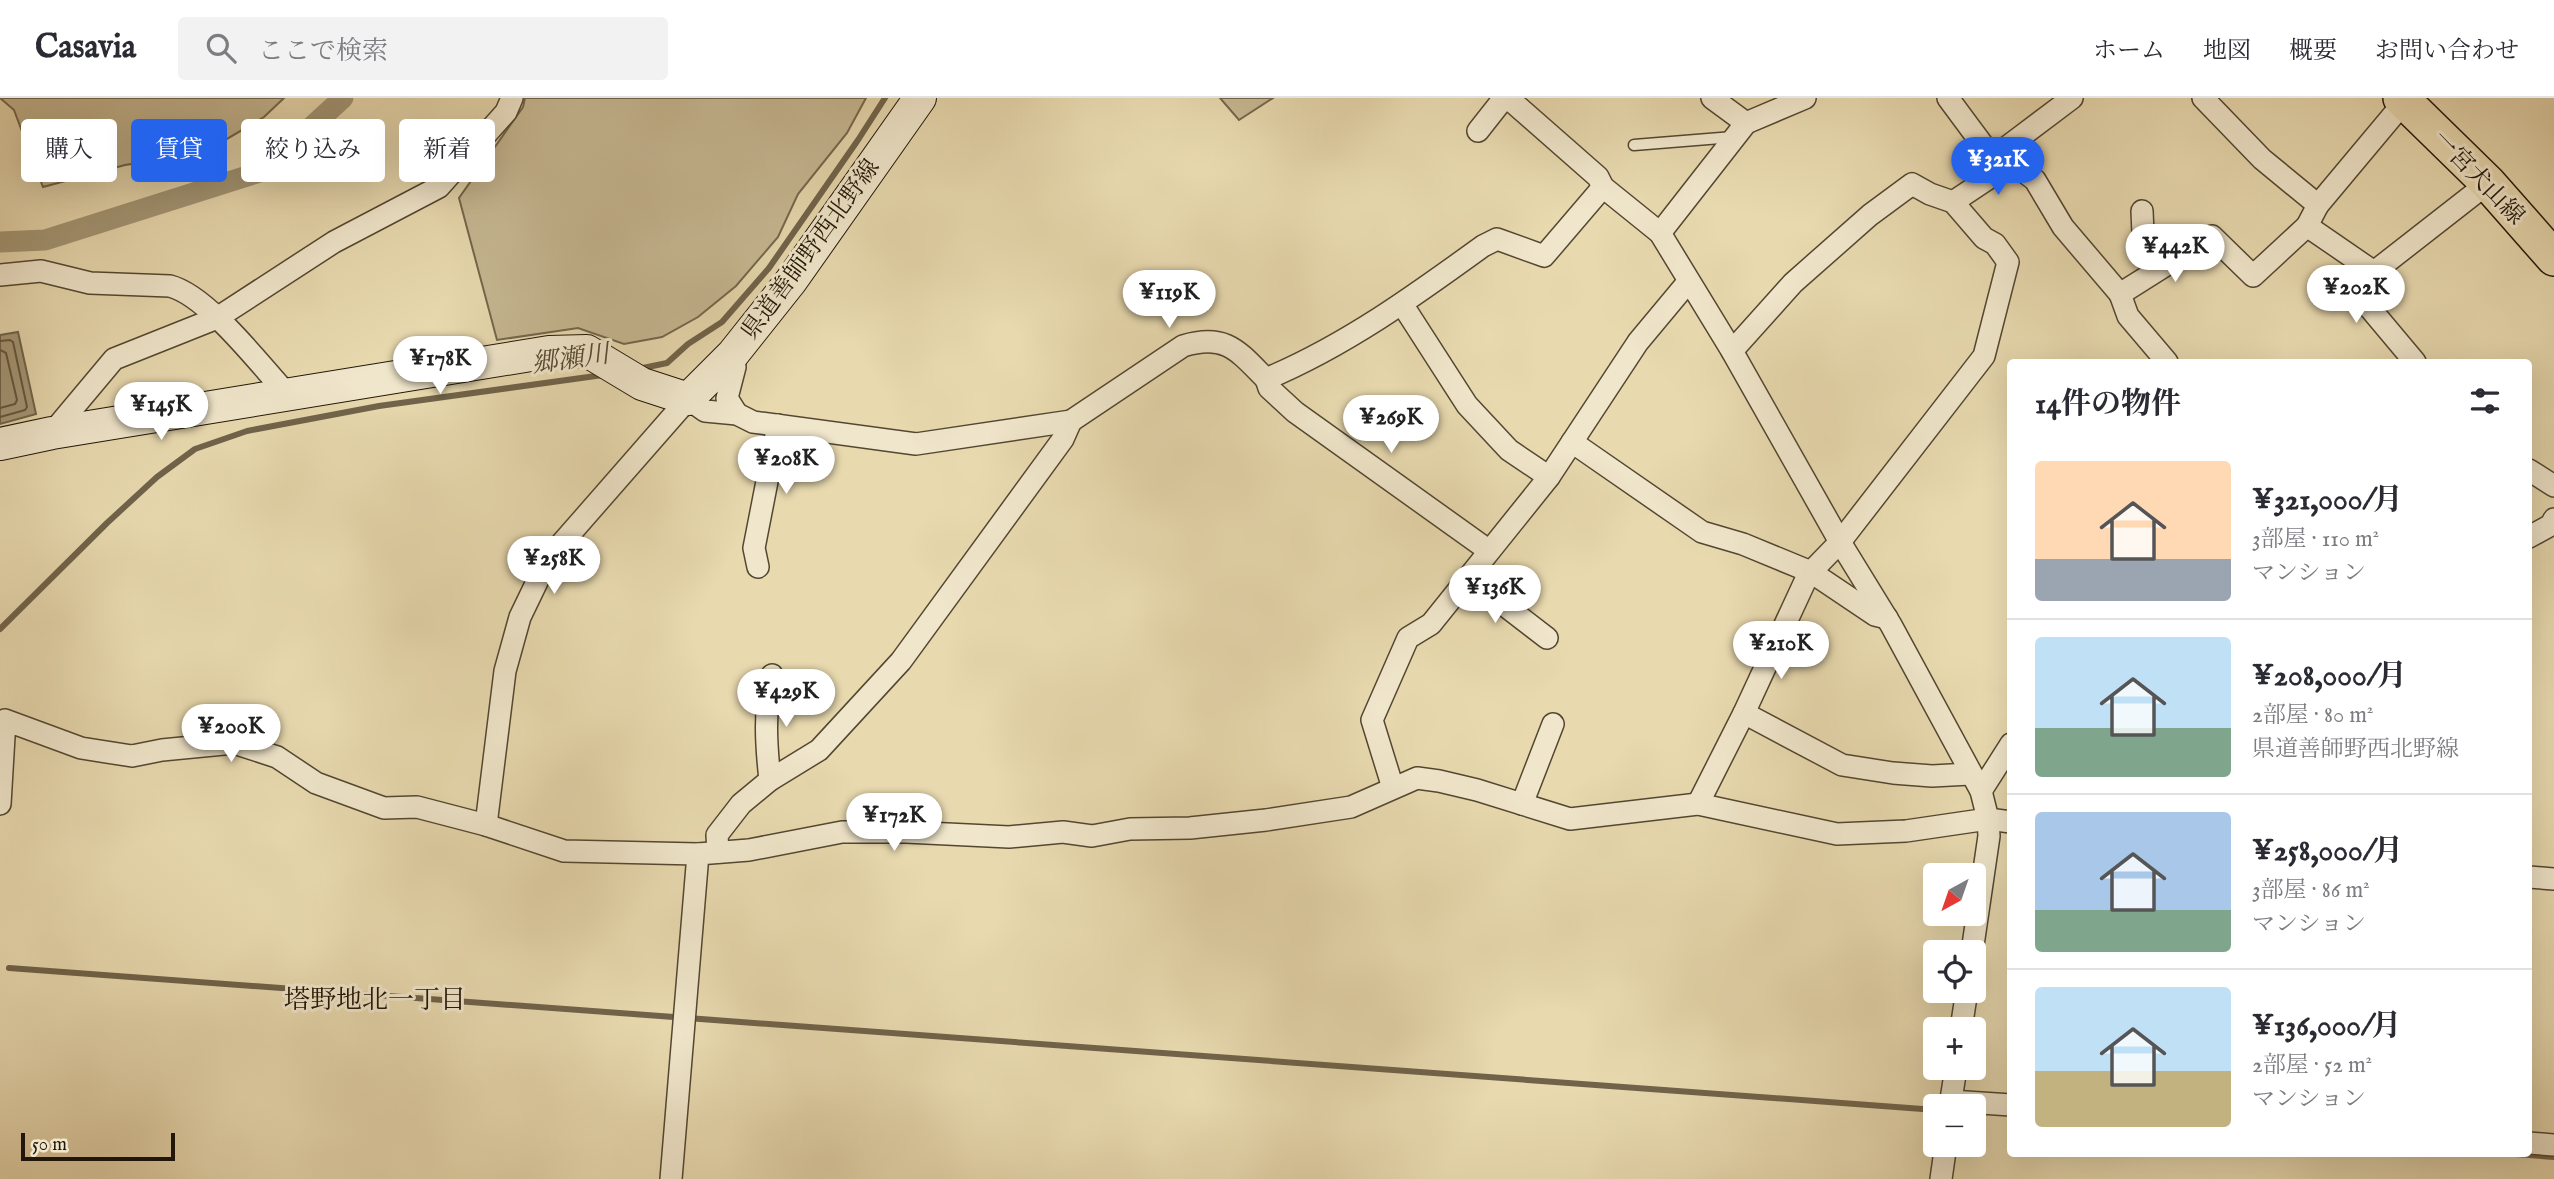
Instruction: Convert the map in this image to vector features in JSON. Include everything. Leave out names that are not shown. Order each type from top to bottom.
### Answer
[{"type":"main road","name":"県道善師野西北野線","points":[[688,399],[733,354],[792,281],[920,98]]},
{"type":"main road","name":"一宮犬山線","points":[[2403,100],[2488,183],[2554,258]]},
{"type":"main road","points":[[25,439],[549,352],[587,351],[642,384],[688,399]]},
{"type":"street","points":[[25,439],[114,359],[217,317],[334,242],[439,187],[506,112],[512,98]]},
{"type":"street","points":[[1478,131],[1506,98],[1598,177],[1603,187],[1660,233],[1887,618],[1976,782],[1989,819],[1989,836],[1974,940]]},
{"type":"street","points":[[1712,98],[1739,130]]},
{"type":"street","points":[[1660,233],[1739,130],[1805,98]]},
{"type":"street","points":[[1948,98],[1988,152],[1999,153],[2035,180],[2063,228],[2120,294],[2128,316],[2164,359]]},
{"type":"street","points":[[1952,202],[1989,178],[1999,153],[2072,98]]},
{"type":"street","points":[[2203,98],[2262,159],[2318,205]]},
{"type":"street","points":[[2120,294],[2212,236],[2253,276],[2306,226],[2318,205],[2403,100]]},
{"type":"street","points":[[2412,359],[2363,300],[2374,272],[2488,183]]},
{"type":"street","points":[[1698,804],[1811,572],[1840,541],[1984,356],[2008,262],[1995,244],[1984,238],[1952,202],[1912,184],[1900,191],[1793,283],[1732,351]]},
{"type":"street","points":[[1266,379],[1309,361],[1402,304],[1483,246],[1497,239],[1544,256],[1603,187]]},
{"type":"street","points":[[2142,211],[2143,234],[2167,264]]},
{"type":"street","points":[[2306,226],[2374,272]]},
{"type":"street","points":[[0,275],[41,271],[90,283],[170,286],[182,289],[217,317],[288,395]]},
{"type":"street","points":[[1393,788],[1372,720],[1408,638],[1431,624],[1469,579],[1489,550],[1549,477],[1638,342],[1688,282]]},
{"type":"street","points":[[1402,304],[1467,405],[1509,450],[1549,477]]},
{"type":"street","points":[[486,825],[505,671],[520,618],[548,559],[688,399],[705,411],[737,414],[753,422],[916,444],[1070,421],[1183,346],[1201,341],[1234,347],[1266,379],[1269,388],[1295,412],[1489,550]]},
{"type":"street","points":[[733,354],[735,368],[727,398],[737,414]]},
{"type":"street","points":[[671,1179],[684,1008],[708,853],[717,835],[741,804],[770,780],[819,750],[901,661],[1062,439],[1070,421]]},
{"type":"street","points":[[758,567],[754,548],[778,425]]},
{"type":"street","points":[[1572,442],[1702,532],[1743,544],[1811,572],[1875,615],[1887,618]]},
{"type":"street","points":[[2532,472],[2554,486]]},
{"type":"street","points":[[2532,536],[2553,525]]},
{"type":"street","points":[[1469,579],[1548,638]]},
{"type":"street","points":[[770,780],[765,731],[767,698],[772,675]]},
{"type":"street","points":[[1744,713],[1842,765],[1976,782]]},
{"type":"street","points":[[0,804],[5,720],[81,748],[132,755],[234,743],[277,757],[316,783],[384,808],[417,807],[486,825],[564,851],[708,853],[750,850],[842,832],[1009,837],[1063,832],[1092,836],[1130,829],[1190,828],[1351,807],[1417,778],[1439,781],[1570,819],[1698,804],[1836,834],[1906,831],[1989,819],[2007,821]]},
{"type":"street","points":[[1522,804],[1553,724]]},
{"type":"street","points":[[1976,782],[2007,748]]},
{"type":"street","points":[[2532,877],[2554,879]]},
{"type":"street","points":[[1986,1104],[2007,1105]]},
{"type":"street","points":[[2532,1143],[2554,1145]]},
{"type":"street","points":[[1941,1179],[1944,1157]]},
{"type":"lane","points":[[1634,145],[1739,130]]},
{"type":"shaded area","points":[[0,98],[284,98],[261,119],[241,119],[241,131],[227,139],[227,119],[131,119],[131,164],[117,167],[117,119],[21,119],[21,129],[14,110]]},
{"type":"shaded area","points":[[525,98],[866,98],[847,133],[798,194],[778,237],[736,286],[698,317],[662,337],[624,344],[578,328],[497,340],[459,198],[470,182],[495,182],[495,147],[523,107]]},
{"type":"shaded area","points":[[1220,98],[1273,98],[1239,120]]},
{"type":"shaded area","points":[[41,182],[62,182],[43,187]]},
{"type":"water","points":[[18,332],[36,414],[0,424],[0,335]]},
{"type":"waterway","points":[[0,242],[45,240],[263,171],[343,98]]},
{"type":"waterway","name":"郷瀬川","points":[[638,369],[667,363],[688,344],[722,322],[769,268],[885,98]]},
{"type":"waterway","name":"郷瀬川","points":[[0,629],[107,523],[157,477],[195,449],[247,431],[379,406],[603,375]]},
{"type":"waterway","points":[[9,968],[1923,1109]]},
{"type":"waterway","points":[[2532,1155],[2554,1157]]},
{"type":"district","name":"塔野地北一丁目","points":[[375,999]]}]
